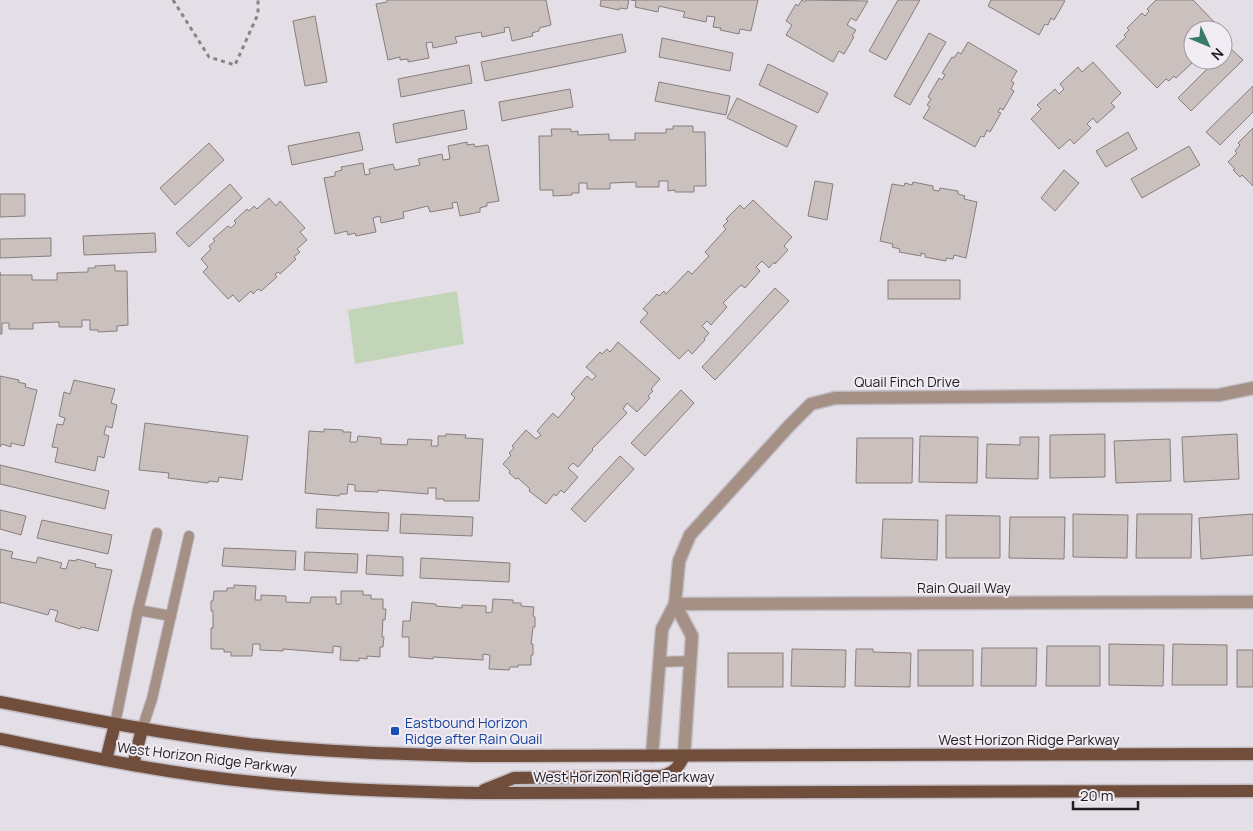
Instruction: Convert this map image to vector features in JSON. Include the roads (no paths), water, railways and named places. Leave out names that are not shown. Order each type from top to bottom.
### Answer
[{"type":"main road","name":"West Horizon Ridge Parkway","points":[[0,702],[142,729],[250,744],[363,753],[472,756],[1253,754]]},
{"type":"main road","points":[[106,760],[116,724]]},
{"type":"main road","points":[[133,765],[142,729]]},
{"type":"main road","name":"West Horizon Ridge Parkway","points":[[0,739],[133,765],[253,782],[374,791],[477,793],[1253,790]]},
{"type":"main road","points":[[477,793],[514,778],[661,776],[670,774],[679,768],[684,756]]},
{"type":"street","name":"Quail Finch Drive","points":[[652,756],[662,629],[675,604],[679,561],[690,535],[789,426],[812,404],[835,398],[1219,395],[1253,388]]},
{"type":"street","name":"Rain Quail Way","points":[[675,604],[1253,602]]},
{"type":"street","points":[[675,604],[692,636],[684,756]]},
{"type":"lane","points":[[116,724],[138,610],[156,533]]},
{"type":"lane","points":[[142,729],[152,698],[189,536]]},
{"type":"lane","points":[[138,610],[170,616]]},
{"type":"lane","points":[[659,662],[690,661]]},
{"type":"place","name":"Eastbound Horizon Ridge after Rain Quail","points":[[395,731]]}]
